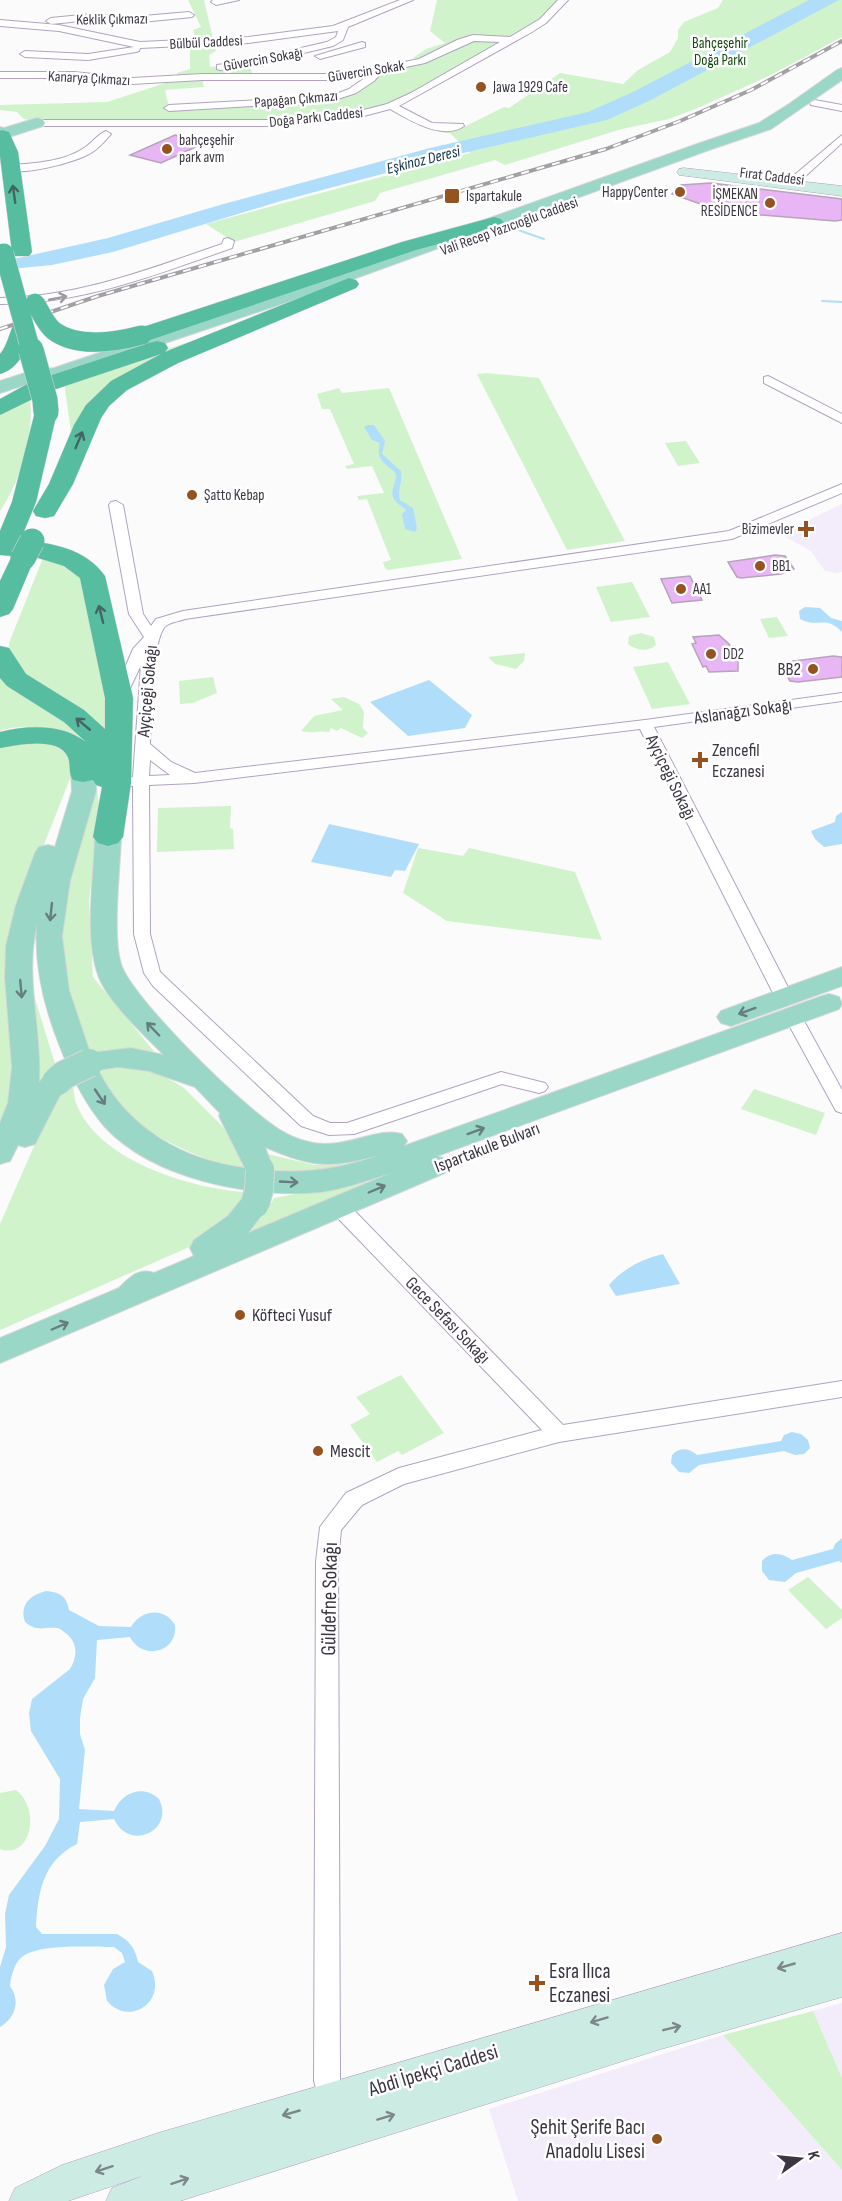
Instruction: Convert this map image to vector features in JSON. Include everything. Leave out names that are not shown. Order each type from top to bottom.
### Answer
[{"type":"highway","points":[[1,135],[11,168],[13,252],[23,327],[45,400],[53,411]]},
{"type":"highway","points":[[0,220],[35,303],[54,331],[68,337],[99,341],[142,335],[409,246],[494,223]]},
{"type":"highway","points":[[0,408],[24,394],[65,377],[349,284]]},
{"type":"highway","points":[[11,545],[34,507],[64,477],[85,425],[94,410],[117,387],[149,367],[349,284]]},
{"type":"highway","points":[[0,633],[11,545],[34,507],[53,411],[35,303]]},
{"type":"highway","points":[[0,368],[15,351],[23,327]]},
{"type":"highway","points":[[0,398],[24,385],[57,373]]},
{"type":"highway","points":[[11,545],[74,560],[92,576],[119,698],[129,782],[108,837]]},
{"type":"highway","points":[[0,654],[7,671],[15,679],[65,710],[98,738],[104,761],[104,804],[108,837]]},
{"type":"highway","points":[[0,740],[32,734],[63,739],[75,747],[82,756],[83,774]]},
{"type":"main road","name":"Vali Recep Yazıcıoğlu Caddesi","points":[[349,284],[544,213],[677,168],[766,126],[842,73]]},
{"type":"main road","points":[[677,168],[702,163],[716,151],[772,132],[842,83]]},
{"type":"main road","points":[[1,135],[37,123]]},
{"type":"main road","name":"Vali Recep Yazıcıoğlu Caddesi","points":[[0,387],[31,377],[57,373],[317,286],[651,167],[658,172],[677,168]]},
{"type":"main road","points":[[83,774],[84,791],[51,906],[51,964],[62,1018],[85,1074],[116,1120],[137,1139],[200,1168],[230,1176],[274,1182],[300,1183],[341,1177],[382,1165],[836,1001]]},
{"type":"main road","points":[[0,1154],[21,1104],[26,1075],[25,1033],[18,961],[22,930],[32,896],[63,815],[83,774]]},
{"type":"main road","points":[[108,837],[104,943],[106,963],[115,982],[129,1002],[209,1086],[254,1127],[291,1147],[316,1155],[339,1154],[390,1142],[842,976]]},
{"type":"main road","name":"Ispartakule Bulvarı","points":[[2,1350],[458,1157],[670,1078],[798,1025],[836,1001]]},
{"type":"main road","points":[[0,1170],[21,1148],[34,1116],[56,1082],[64,1075],[89,1063],[121,1057],[141,1058],[160,1063],[209,1086]]},
{"type":"main road","points":[[130,1296],[164,1268],[223,1238],[239,1226],[255,1204],[259,1190],[260,1170],[252,1150],[234,1120],[232,1108]]},
{"type":"street","points":[[216,2],[234,0]]},
{"type":"street","name":"Doğa Parkı Caddesi","points":[[37,123],[275,123],[338,118],[392,106],[543,21],[563,0]]},
{"type":"street","points":[[549,26],[576,0]]},
{"type":"street","name":"Bülbül Caddesi","points":[[0,23],[36,25],[140,45],[248,40],[296,35],[344,26],[403,1]]},
{"type":"street","points":[[359,30],[383,21],[383,18],[376,14]]},
{"type":"street","name":"Keklik Çıkmazı","points":[[36,25],[91,17],[132,20],[189,15]]},
{"type":"street","name":"Güvercin Sokağı","points":[[178,79],[177,73],[181,71],[249,63],[330,44],[340,38],[344,26]]},
{"type":"street","points":[[0,29],[72,32]]},
{"type":"street","name":"Güvercin Sokak","points":[[178,79],[260,76],[345,77],[422,61],[473,38],[512,40]]},
{"type":"street","points":[[25,54],[88,57],[128,51],[140,45]]},
{"type":"street","points":[[301,52],[311,56],[320,56],[362,45]]},
{"type":"street","name":"Papağan Çıkmazı","points":[[169,108],[298,99],[310,101],[358,90],[368,84],[378,71]]},
{"type":"street","name":"Kanarya Çıkmazı","points":[[0,75],[74,75],[115,81],[178,79]]},
{"type":"street","points":[[815,103],[842,108]]},
{"type":"street","points":[[392,106],[429,127],[443,129],[459,126]]},
{"type":"street","points":[[11,168],[47,165],[74,158],[91,151],[106,134]]},
{"type":"street","points":[[796,179],[842,138]]},
{"type":"street","name":"Fırat Caddesi","points":[[702,163],[740,172],[842,184]]},
{"type":"street","name":"Fırat Caddesi","points":[[677,168],[842,191]]},
{"type":"street","points":[[0,301],[51,299],[85,291],[151,273],[228,246],[228,241]]},
{"type":"street","points":[[768,380],[842,419]]},
{"type":"street","name":"Ayçiçeği Sokağı","points":[[784,997],[645,724],[195,778],[163,766],[142,745],[145,689],[151,637],[162,622],[183,615],[732,535],[842,488]]},
{"type":"street","points":[[116,505],[136,614],[151,637],[140,649],[119,698]]},
{"type":"street","points":[[109,648],[116,651],[140,649]]},
{"type":"street","name":"Aslanağzı Sokağı","points":[[645,724],[842,697]]},
{"type":"street","points":[[142,745],[129,782],[142,934],[152,973],[307,1121],[329,1129],[348,1129],[501,1078],[539,1087]]},
{"type":"street","points":[[129,782],[195,778]]},
{"type":"street","points":[[798,1025],[842,1107]]},
{"type":"street","name":"Gece Sefası Sokağı","points":[[338,1206],[559,1434]]},
{"type":"street","name":"Güldefne Sokağı","points":[[335,2116],[327,2081],[327,1562],[330,1527],[354,1499],[399,1477],[559,1434],[842,1389]]},
{"type":"street","name":"Abdi İpekçi Caddesi","points":[[124,2201],[335,2116],[661,2001],[842,1950]]},
{"type":"street","name":"Abdi İpekçi Caddesi","points":[[28,2201],[62,2184],[98,2171],[335,2116],[658,2032],[842,1980]]},
{"type":"shaded area","points":[[842,504],[842,572],[836,573],[825,571],[811,551],[780,534]]},
{"type":"shaded area","points":[[842,2003],[842,2078],[813,2011]]},
{"type":"shaded area","name":"Şehit Şerife Bacı Anadolu Lisesi","points":[[723,2035],[842,2170],[842,2201],[518,2201],[489,2109]]},
{"type":"green space","points":[[188,0],[204,0],[216,51],[209,55],[210,67],[249,63],[253,76],[202,77],[204,87],[165,90],[169,108],[311,101],[346,94],[378,71],[421,60],[413,58],[426,49],[445,43],[430,31],[437,0],[563,0],[543,21],[391,106],[306,121],[47,122],[24,119],[17,112],[0,110],[0,105],[107,102],[178,79],[177,73],[190,69],[190,43],[197,43],[193,30],[201,27]]},
{"type":"green space","name":"Bahçeşehir Doğa Parkı","points":[[723,0],[842,0],[842,37],[771,75],[669,119],[622,129],[505,165],[495,160],[380,193],[375,201],[234,242],[206,224],[470,153],[451,134],[438,131],[462,128],[504,107],[509,108],[560,73],[623,84],[638,70],[670,52],[678,38],[678,30],[684,22],[718,8]]},
{"type":"green space","points":[[232,328],[154,359],[72,439],[64,382]]},
{"type":"green space","points":[[477,374],[539,378],[625,541],[567,550]]},
{"type":"green space","points":[[339,388],[342,393],[389,388],[462,559],[388,570],[385,568],[383,562],[391,560],[367,499],[359,500],[357,496],[384,493],[372,466],[347,469],[345,466],[354,464],[330,409],[322,409],[317,394]]},
{"type":"green space","points":[[30,397],[30,426],[25,456],[15,485],[0,511],[0,414]]},
{"type":"green space","points":[[686,441],[700,463],[678,466],[665,443]]},
{"type":"green space","points":[[43,558],[71,569],[79,576],[83,585],[97,652],[108,734],[48,694],[20,668],[12,655],[9,643]]},
{"type":"green space","points":[[632,582],[650,617],[611,622],[596,587]]},
{"type":"green space","points":[[777,617],[788,636],[769,638],[760,619]]},
{"type":"green space","points":[[641,633],[654,637],[656,645],[642,650],[628,644],[629,636]]},
{"type":"green space","points":[[525,653],[524,661],[516,669],[495,664],[488,657]]},
{"type":"green space","points":[[668,662],[690,704],[652,709],[633,667]]},
{"type":"green space","points":[[0,677],[86,735],[80,737],[50,729],[30,727],[0,731]]},
{"type":"green space","points":[[213,677],[217,693],[193,703],[180,704],[179,681]]},
{"type":"green space","points":[[344,697],[359,704],[364,712],[363,728],[368,733],[362,738],[341,728],[337,731],[331,728],[329,732],[301,731],[314,716],[343,710],[331,699]]},
{"type":"green space","points":[[42,742],[66,752],[69,756],[71,776],[14,921],[13,1092],[0,1127],[0,748],[7,745]]},
{"type":"green space","points":[[96,775],[100,818],[89,900],[93,977],[157,1055],[87,1056],[55,930]]},
{"type":"green space","points":[[231,806],[230,828],[233,829],[234,849],[157,852],[158,808]]},
{"type":"green space","points":[[418,848],[463,856],[469,848],[575,872],[602,940],[447,921],[403,893]]},
{"type":"green space","points":[[33,992],[56,1067],[38,1091]]},
{"type":"green space","points":[[130,1067],[151,1069],[183,1087],[233,1137],[247,1171],[188,1151],[148,1130],[131,1117],[104,1087],[100,1069]]},
{"type":"green space","points":[[73,1085],[76,1103],[87,1123],[103,1140],[124,1155],[172,1177],[244,1192],[237,1209],[194,1245],[0,1330],[0,1224],[56,1096]]},
{"type":"green space","points":[[754,1089],[825,1113],[816,1135],[741,1109]]},
{"type":"green space","points":[[268,1154],[314,1165],[349,1164],[350,1167],[273,1176]]},
{"type":"green space","points":[[366,1181],[363,1187],[242,1239],[267,1211],[274,1198]]},
{"type":"green space","points":[[401,1375],[444,1433],[402,1455],[398,1451],[377,1462],[350,1425],[370,1414],[356,1397]]},
{"type":"green space","points":[[808,1577],[842,1610],[842,1618],[826,1629],[788,1590]]},
{"type":"green space","points":[[16,1790],[29,1809],[29,1831],[19,1847],[10,1850],[0,1849],[0,1793]]},
{"type":"green space","points":[[813,2011],[842,2078],[842,2170],[723,2035]]},
{"type":"water","name":"Eşkinoz Deresi","points":[[809,0],[839,0],[649,101],[607,120],[446,157],[281,201],[113,252],[52,265],[0,270],[0,262],[108,238],[430,148],[588,112],[633,92]]},
{"type":"water","points":[[374,425],[385,441],[382,454],[401,471],[400,500],[413,508],[417,528],[415,532],[405,529],[402,514],[406,510],[393,496],[396,474],[380,458],[380,443],[372,440],[364,427]]},
{"type":"water","points":[[805,607],[820,608],[831,618],[842,621],[842,632],[831,624],[812,623],[800,619],[799,611]]},
{"type":"water","points":[[429,680],[472,715],[465,728],[408,736],[370,702]]},
{"type":"water","points":[[842,812],[842,844],[824,847],[815,839],[811,831],[835,822],[836,816]]},
{"type":"water","points":[[329,824],[419,844],[405,871],[395,870],[391,877],[311,862]]},
{"type":"water","points":[[663,1254],[680,1284],[616,1296],[609,1285],[615,1279],[634,1265]]},
{"type":"water","points":[[792,1432],[801,1434],[808,1440],[810,1448],[804,1454],[795,1455],[784,1451],[699,1465],[689,1473],[679,1472],[671,1463],[672,1455],[681,1450],[688,1450],[697,1455],[781,1441],[784,1435]]},
{"type":"water","points":[[842,1538],[842,1563],[839,1561],[796,1573],[785,1582],[769,1580],[762,1571],[762,1561],[773,1554],[792,1560],[833,1549]]},
{"type":"water","points":[[46,1591],[62,1596],[69,1610],[99,1626],[131,1627],[135,1621],[153,1612],[165,1615],[175,1625],[171,1642],[158,1650],[143,1649],[136,1645],[130,1637],[97,1640],[95,1678],[83,1699],[80,1718],[80,1734],[85,1750],[79,1809],[114,1811],[122,1799],[140,1791],[153,1794],[159,1799],[162,1810],[161,1820],[156,1828],[139,1836],[121,1829],[114,1819],[80,1822],[77,1844],[57,1859],[44,1878],[38,1901],[36,1927],[42,1934],[117,1934],[131,1945],[138,1962],[152,1971],[155,1982],[154,1992],[150,2001],[143,2007],[126,2012],[107,2001],[104,1985],[113,1969],[125,1962],[122,1953],[114,1947],[66,1947],[40,1950],[22,1957],[15,1966],[10,1986],[15,1997],[15,2009],[0,2027],[0,1967],[6,1947],[5,1914],[9,1895],[45,1846],[59,1819],[60,1779],[31,1731],[29,1713],[32,1699],[70,1669],[75,1649],[69,1636],[60,1629],[37,1628],[25,1622],[24,1611],[27,1602],[35,1595]]},
{"type":"building","name":"bahçeşehir park avm","points":[[175,135],[202,144],[161,163],[130,155]]},
{"type":"building","name":"İŞMEKAN RESİDENCE","points":[[711,183],[842,199],[842,220],[736,213],[709,207],[672,194],[681,185]]},
{"type":"building","name":"BB1","points":[[775,555],[785,556],[794,569],[781,574],[741,578],[737,577],[728,562]]},
{"type":"building","name":"AA1","points":[[690,576],[702,600],[672,603],[661,579]]},
{"type":"building","name":"DD2","points":[[719,635],[729,644],[738,661],[738,671],[709,672],[706,666],[703,667],[692,644],[696,643],[693,637]]},
{"type":"building","name":"BB2","points":[[842,657],[842,677],[790,681],[783,669],[786,668],[783,664],[794,663],[793,661]]},
{"type":"waterway","points":[[515,229],[544,239]]},
{"type":"waterway","points":[[822,301],[842,302]]},
{"type":"railway","points":[[0,329],[98,296],[606,149],[680,121],[751,90],[842,41]]},
{"type":"place","name":"Jawa 1929 Cafe","points":[[481,87]]},
{"type":"place","name":"bahçeşehir park avm","points":[[167,149]]},
{"type":"place","name":"HappyCenter","points":[[680,192]]},
{"type":"place","name":"Ispartakule","points":[[452,196]]},
{"type":"place","name":"İŞMEKAN RESİDENCE","points":[[770,203]]},
{"type":"place","name":"Şatto Kebap","points":[[192,495]]},
{"type":"place","name":"Bizimevler","points":[[806,529]]},
{"type":"place","name":"BB1","points":[[760,566]]},
{"type":"place","name":"AA1","points":[[681,589]]},
{"type":"place","name":"DD2","points":[[711,654]]},
{"type":"place","name":"BB2","points":[[813,669]]},
{"type":"place","name":"Zencefil Eczanesi","points":[[700,760]]},
{"type":"place","name":"Köfteci Yusuf","points":[[240,1315]]},
{"type":"place","name":"Mescit","points":[[318,1451]]},
{"type":"place","name":"Esra Ilıca Eczanesi","points":[[537,1983]]},
{"type":"place","name":"Şehit Şerife Bacı Anadolu Lisesi","points":[[657,2139]]}]
